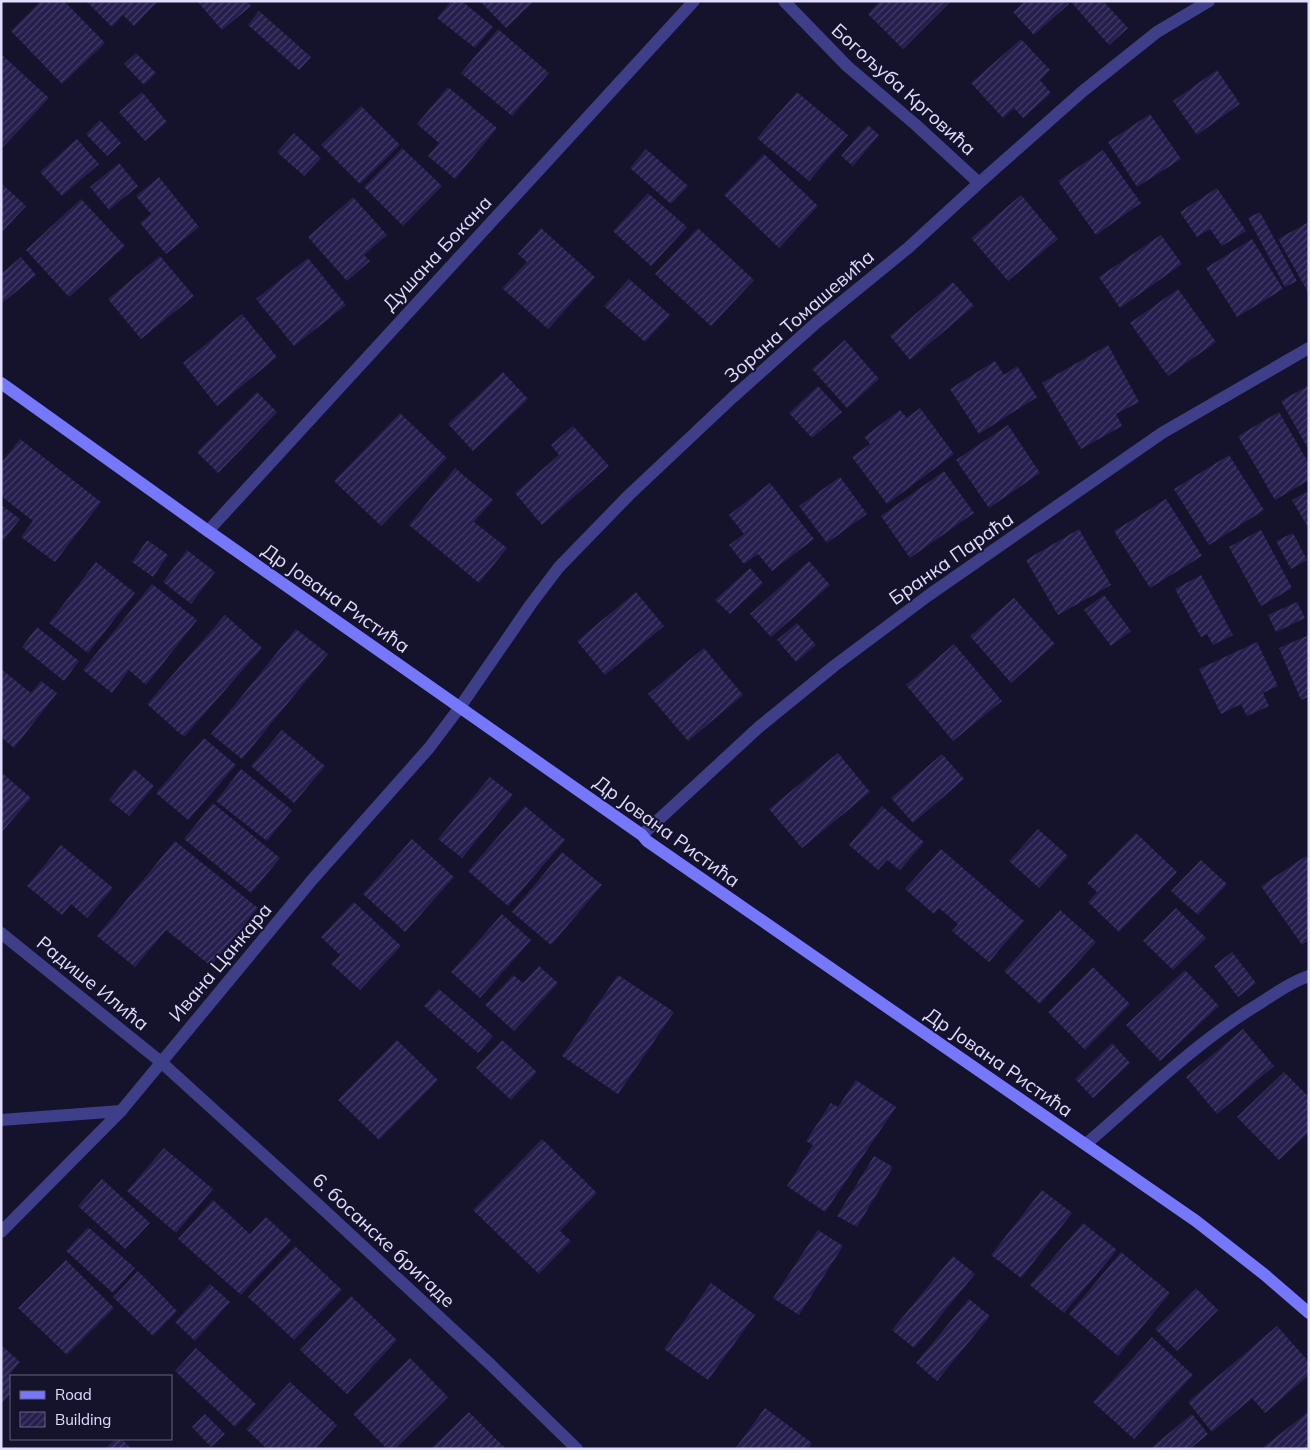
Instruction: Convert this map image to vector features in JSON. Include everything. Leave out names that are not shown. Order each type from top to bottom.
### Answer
[{"type":"street","name":"Душана Бокана","points":[[208,531],[694,1]]},
{"type":"street","name":"Богољуба Крговића","points":[[784,1],[847,66],[916,125],[979,183]]},
{"type":"street","name":"Зорана Томашевића","points":[[460,707],[559,567],[629,495],[816,322],[908,248],[1083,91],[1157,32],[1209,1]]},
{"type":"street","name":"Бранка Параћа","points":[[642,835],[759,727],[834,666],[929,596],[1162,433],[1309,348]]},
{"type":"street","name":"Др Јована Ристића","points":[[1,382],[208,531],[642,835],[647,841],[1196,1221],[1265,1274],[1309,1313]]},
{"type":"street","name":"Ивана Цанкара","points":[[1,1232],[121,1111],[312,880],[429,748],[460,707]]},
{"type":"street","name":"Радише Илића","points":[[1,934],[161,1062]]},
{"type":"street","points":[[1086,1144],[1208,1038],[1242,1013],[1309,976]]},
{"type":"street","name":"6. босанске бригаде","points":[[161,1062],[462,1338],[577,1449]]},
{"type":"street","points":[[1,1120],[121,1111]]},
{"type":"building","points":[[41,1],[64,1],[105,43],[62,84],[11,31]]},
{"type":"building","points":[[86,1],[158,1],[134,26],[123,15],[112,27]]},
{"type":"building","points":[[197,1],[247,1],[251,6],[222,30]]},
{"type":"building","points":[[451,1],[462,1],[493,27],[475,48],[437,18]]},
{"type":"building","points":[[480,1],[534,1],[506,28]]},
{"type":"building","points":[[880,1],[951,1],[903,49],[868,14]]},
{"type":"building","points":[[1025,1],[1067,1],[1069,4],[1034,35],[1013,12]]},
{"type":"building","points":[[1070,1],[1103,1],[1128,28],[1109,45]]},
{"type":"building","points":[[259,11],[311,57],[299,70],[248,25]]},
{"type":"building","points":[[498,29],[549,73],[512,116],[461,73]]},
{"type":"building","points":[[1021,39],[1050,70],[1040,80],[1051,93],[1023,118],[1014,108],[1003,118],[971,83]]},
{"type":"building","points":[[136,53],[156,73],[144,85],[124,64]]},
{"type":"building","points":[[1,54],[49,98],[1,149]]},
{"type":"building","points":[[1217,70],[1240,104],[1197,135],[1173,101]]},
{"type":"building","points":[[448,87],[497,128],[455,179],[428,156],[439,143],[417,124]]},
{"type":"building","points":[[142,92],[167,122],[145,141],[119,112]]},
{"type":"building","points":[[797,92],[848,135],[809,181],[757,138]]},
{"type":"building","points":[[361,106],[400,145],[360,184],[321,145]]},
{"type":"building","points":[[1150,114],[1181,159],[1137,187],[1108,142]]},
{"type":"building","points":[[100,120],[121,143],[107,156],[86,134]]},
{"type":"building","points":[[868,125],[879,135],[853,166],[841,156]]},
{"type":"building","points":[[294,133],[321,158],[304,176],[277,152]]},
{"type":"building","points":[[77,139],[99,164],[62,196],[40,172]]},
{"type":"building","points":[[402,148],[442,186],[403,226],[364,187]]},
{"type":"building","points":[[646,149],[688,186],[671,204],[630,168]]},
{"type":"building","points":[[1103,150],[1141,203],[1096,235],[1058,181]]},
{"type":"building","points":[[764,154],[818,206],[779,248],[724,195]]},
{"type":"building","points":[[119,163],[138,186],[109,210],[90,187]]},
{"type":"building","points":[[159,177],[199,227],[166,254],[140,223],[151,214],[136,196]]},
{"type":"building","points":[[1,183],[26,206],[1,233]]},
{"type":"building","points":[[1217,188],[1246,231],[1222,246],[1210,229],[1197,237],[1180,212]]},
{"type":"building","points":[[648,193],[687,227],[651,266],[613,231]]},
{"type":"building","points":[[1021,195],[1058,239],[1008,281],[971,238]]},
{"type":"building","points":[[353,197],[387,235],[364,255],[370,261],[347,281],[308,237]]},
{"type":"building","points":[[81,199],[125,246],[69,297],[26,250]]},
{"type":"building","points":[[1260,212],[1297,281],[1285,287],[1248,218]]},
{"type":"building","points":[[1309,222],[1309,294],[1278,239]]},
{"type":"building","points":[[541,228],[595,277],[548,329],[502,288],[527,262],[518,254]]},
{"type":"building","points":[[698,228],[754,280],[711,326],[655,274]]},
{"type":"building","points":[[1161,235],[1182,264],[1120,308],[1099,277]]},
{"type":"building","points":[[1252,239],[1283,289],[1237,317],[1206,268]]},
{"type":"building","points":[[160,256],[194,296],[141,339],[108,299]]},
{"type":"building","points":[[21,257],[36,275],[1,304],[1,274]]},
{"type":"building","points":[[308,258],[346,305],[294,346],[256,299]]},
{"type":"building","points":[[629,279],[670,315],[645,342],[604,306]]},
{"type":"building","points":[[953,282],[974,306],[910,360],[890,336]]},
{"type":"building","points":[[1178,289],[1216,342],[1168,376],[1130,323]]},
{"type":"building","points":[[242,314],[277,357],[217,406],[183,363]]},
{"type":"building","points":[[845,340],[879,379],[847,408],[812,369]]},
{"type":"building","points":[[1108,345],[1139,402],[1116,414],[1122,426],[1081,449],[1042,383]]},
{"type":"building","points":[[995,361],[1004,375],[1017,366],[1037,397],[979,434],[950,389]]},
{"type":"building","points":[[503,372],[528,399],[473,451],[448,424]]},
{"type":"building","points":[[1309,385],[1309,450],[1281,401]]},
{"type":"building","points":[[818,386],[842,412],[812,438],[789,413]]},
{"type":"building","points":[[257,392],[277,412],[218,473],[197,452]]},
{"type":"building","points":[[920,408],[954,454],[887,504],[852,457],[870,444],[864,437],[900,410],[907,418]]},
{"type":"building","points":[[1279,412],[1309,464],[1309,480],[1275,500],[1238,436]]},
{"type":"building","points":[[400,413],[447,458],[381,526],[334,481]]},
{"type":"building","points":[[1008,425],[1040,473],[989,508],[956,460]]},
{"type":"building","points":[[573,426],[609,466],[542,525],[515,493],[559,455],[551,445]]},
{"type":"building","points":[[20,439],[101,502],[55,562],[21,537],[33,521],[1,496],[1,463]]},
{"type":"building","points":[[1229,455],[1264,510],[1209,545],[1174,489]]},
{"type":"building","points":[[455,468],[493,500],[474,522],[507,548],[479,583],[409,525]]},
{"type":"building","points":[[944,471],[974,513],[910,558],[881,516]]},
{"type":"building","points":[[840,477],[867,514],[827,543],[799,506]]},
{"type":"building","points":[[770,483],[814,539],[772,571],[758,554],[744,564],[729,545],[744,534],[729,515]]},
{"type":"building","points":[[1309,491],[1309,529],[1292,500]]},
{"type":"building","points":[[1166,499],[1202,556],[1150,588],[1114,531]]},
{"type":"building","points":[[1,505],[20,519],[1,543]]},
{"type":"building","points":[[1079,529],[1111,585],[1058,615],[1026,560]]},
{"type":"building","points":[[1261,530],[1292,588],[1261,606],[1229,547]]},
{"type":"building","points":[[1293,533],[1307,560],[1291,569],[1276,541]]},
{"type":"building","points":[[147,540],[168,555],[153,577],[132,562]]},
{"type":"building","points":[[187,550],[215,572],[191,604],[163,582]]},
{"type":"building","points":[[809,561],[830,585],[771,637],[750,614]]},
{"type":"building","points":[[96,562],[135,593],[88,653],[49,623]]},
{"type":"building","points":[[750,568],[763,583],[730,614],[715,600]]},
{"type":"building","points":[[1201,575],[1233,635],[1213,645],[1207,634],[1201,637],[1175,589]]},
{"type":"building","points":[[152,584],[197,620],[146,685],[129,670],[112,693],[83,670]]},
{"type":"building","points":[[636,592],[664,626],[605,675],[577,641]]},
{"type":"building","points":[[1104,595],[1131,631],[1111,646],[1084,610]]},
{"type":"building","points":[[1014,598],[1055,644],[1011,683],[970,636]]},
{"type":"building","points":[[1297,602],[1305,618],[1276,632],[1268,615]]},
{"type":"building","points":[[225,615],[262,648],[184,737],[147,704]]},
{"type":"building","points":[[797,623],[816,645],[796,662],[777,640]]},
{"type":"building","points":[[37,627],[79,661],[64,681],[22,647]]},
{"type":"building","points":[[296,629],[328,654],[242,759],[211,734]]},
{"type":"building","points":[[1309,635],[1309,697],[1301,700],[1279,648]]},
{"type":"building","points":[[1257,642],[1278,686],[1263,693],[1269,706],[1247,716],[1241,704],[1221,714],[1199,669]]},
{"type":"building","points":[[954,644],[1002,701],[953,741],[906,685]]},
{"type":"building","points":[[704,648],[743,695],[688,741],[648,694]]},
{"type":"building","points":[[1,669],[31,693],[41,681],[57,693],[14,748],[1,737]]},
{"type":"building","points":[[282,730],[325,766],[294,803],[251,766]]},
{"type":"building","points":[[204,738],[236,765],[188,820],[156,793]]},
{"type":"building","points":[[838,753],[870,792],[802,848],[769,809]]},
{"type":"building","points":[[942,754],[964,779],[913,823],[891,798]]},
{"type":"building","points":[[134,769],[154,786],[129,816],[109,800]]},
{"type":"building","points":[[241,769],[292,810],[267,841],[216,801]]},
{"type":"building","points":[[1,772],[31,798],[1,833]]},
{"type":"building","points":[[490,777],[513,795],[462,858],[438,839]]},
{"type":"building","points":[[213,803],[280,858],[251,893],[184,839]]},
{"type":"building","points":[[525,806],[565,840],[508,906],[468,871]]},
{"type":"building","points":[[882,806],[924,842],[900,870],[887,860],[878,870],[849,845]]},
{"type":"building","points":[[1038,829],[1068,856],[1039,888],[1009,861]]},
{"type":"building","points":[[1136,833],[1177,872],[1119,932],[1088,902],[1097,892],[1087,883]]},
{"type":"building","points":[[412,839],[454,877],[405,932],[363,894]]},
{"type":"building","points":[[175,841],[258,908],[211,966],[166,930],[135,967],[97,936]]},
{"type":"building","points":[[61,845],[113,888],[87,918],[71,904],[62,915],[27,886]]},
{"type":"building","points":[[941,849],[1024,921],[989,962],[952,931],[958,924],[939,908],[934,914],[905,889]]},
{"type":"building","points":[[562,852],[602,885],[551,945],[512,912]]},
{"type":"building","points":[[1306,856],[1309,860],[1309,940],[1302,945],[1261,886]]},
{"type":"building","points":[[1201,860],[1227,884],[1198,915],[1171,891]]},
{"type":"building","points":[[354,902],[401,946],[360,990],[331,964],[340,955],[321,937]]},
{"type":"building","points":[[1176,908],[1206,938],[1173,970],[1143,941]]},
{"type":"building","points":[[1060,910],[1096,942],[1040,1004],[1004,971]]},
{"type":"building","points":[[502,914],[531,940],[480,998],[451,972]]},
{"type":"building","points":[[1232,952],[1256,983],[1238,997],[1214,966]]},
{"type":"building","points":[[539,966],[558,983],[514,1031],[485,1005],[513,975],[523,983]]},
{"type":"building","points":[[1093,967],[1130,1004],[1085,1050],[1048,1012]]},
{"type":"building","points":[[1185,970],[1219,1006],[1160,1061],[1126,1025]]},
{"type":"building","points":[[618,975],[674,1012],[618,1094],[562,1056]]},
{"type":"building","points":[[439,989],[493,1036],[478,1053],[424,1006]]},
{"type":"building","points":[[1243,1029],[1274,1066],[1217,1114],[1186,1077]]},
{"type":"building","points":[[397,1040],[438,1080],[379,1140],[338,1100]]},
{"type":"building","points":[[502,1040],[537,1072],[511,1100],[476,1068]]},
{"type":"building","points":[[1112,1043],[1130,1063],[1093,1098],[1075,1079]]},
{"type":"building","points":[[1284,1072],[1309,1097],[1309,1132],[1279,1160],[1237,1117]]},
{"type":"building","points":[[856,1080],[896,1107],[825,1212],[787,1186],[813,1145],[806,1141],[831,1103],[838,1107]]},
{"type":"building","points":[[542,1139],[597,1193],[560,1231],[571,1241],[539,1274],[473,1210]]},
{"type":"building","points":[[164,1148],[213,1189],[176,1233],[127,1191]]},
{"type":"building","points":[[874,1156],[893,1167],[857,1227],[837,1216]]},
{"type":"building","points":[[102,1179],[150,1223],[125,1249],[78,1206]]},
{"type":"building","points":[[1042,1190],[1072,1213],[1021,1278],[991,1255]]},
{"type":"building","points":[[213,1200],[250,1234],[266,1217],[291,1240],[241,1295],[178,1239]]},
{"type":"building","points":[[1083,1223],[1117,1250],[1064,1313],[1030,1285]]},
{"type":"building","points":[[88,1227],[135,1268],[113,1293],[66,1251]]},
{"type":"building","points":[[818,1230],[843,1246],[799,1315],[773,1298]]},
{"type":"building","points":[[295,1246],[342,1290],[294,1340],[248,1297]]},
{"type":"building","points":[[1121,1252],[1170,1293],[1118,1356],[1069,1314]]},
{"type":"building","points":[[953,1256],[975,1274],[914,1348],[892,1330]]},
{"type":"building","points":[[66,1260],[114,1308],[67,1355],[18,1308]]},
{"type":"building","points":[[138,1271],[177,1311],[153,1336],[113,1297]]},
{"type":"building","points":[[711,1283],[755,1315],[708,1380],[664,1349]]},
{"type":"building","points":[[210,1284],[230,1302],[195,1341],[175,1322]]},
{"type":"building","points":[[1196,1288],[1218,1310],[1177,1351],[1155,1329]]},
{"type":"building","points":[[351,1296],[397,1340],[347,1394],[300,1350]]},
{"type":"building","points":[[969,1299],[990,1316],[937,1381],[916,1363]]},
{"type":"building","points":[[1277,1326],[1309,1362],[1309,1375],[1265,1413],[1252,1398],[1212,1432],[1188,1402]]},
{"type":"building","points":[[1152,1337],[1193,1375],[1134,1439],[1093,1402]]},
{"type":"building","points":[[1,1345],[20,1362],[10,1374],[10,1394],[1,1404]]},
{"type":"building","points":[[196,1348],[256,1404],[235,1427],[175,1371]]},
{"type":"building","points":[[410,1358],[448,1397],[395,1449],[387,1449],[353,1414]]},
{"type":"building","points":[[290,1382],[337,1425],[315,1449],[267,1449],[246,1429]]},
{"type":"building","points":[[765,1408],[812,1443],[808,1449],[735,1449]]},
{"type":"building","points":[[1309,1411],[1309,1449],[1261,1449]]},
{"type":"building","points":[[469,1412],[506,1449],[431,1449]]},
{"type":"building","points":[[205,1414],[225,1434],[211,1447],[192,1427]]},
{"type":"building","points":[[1192,1414],[1208,1434],[1190,1449],[1150,1449]]},
{"type":"building","points":[[114,1440],[123,1440],[131,1449],[105,1449]]}]
